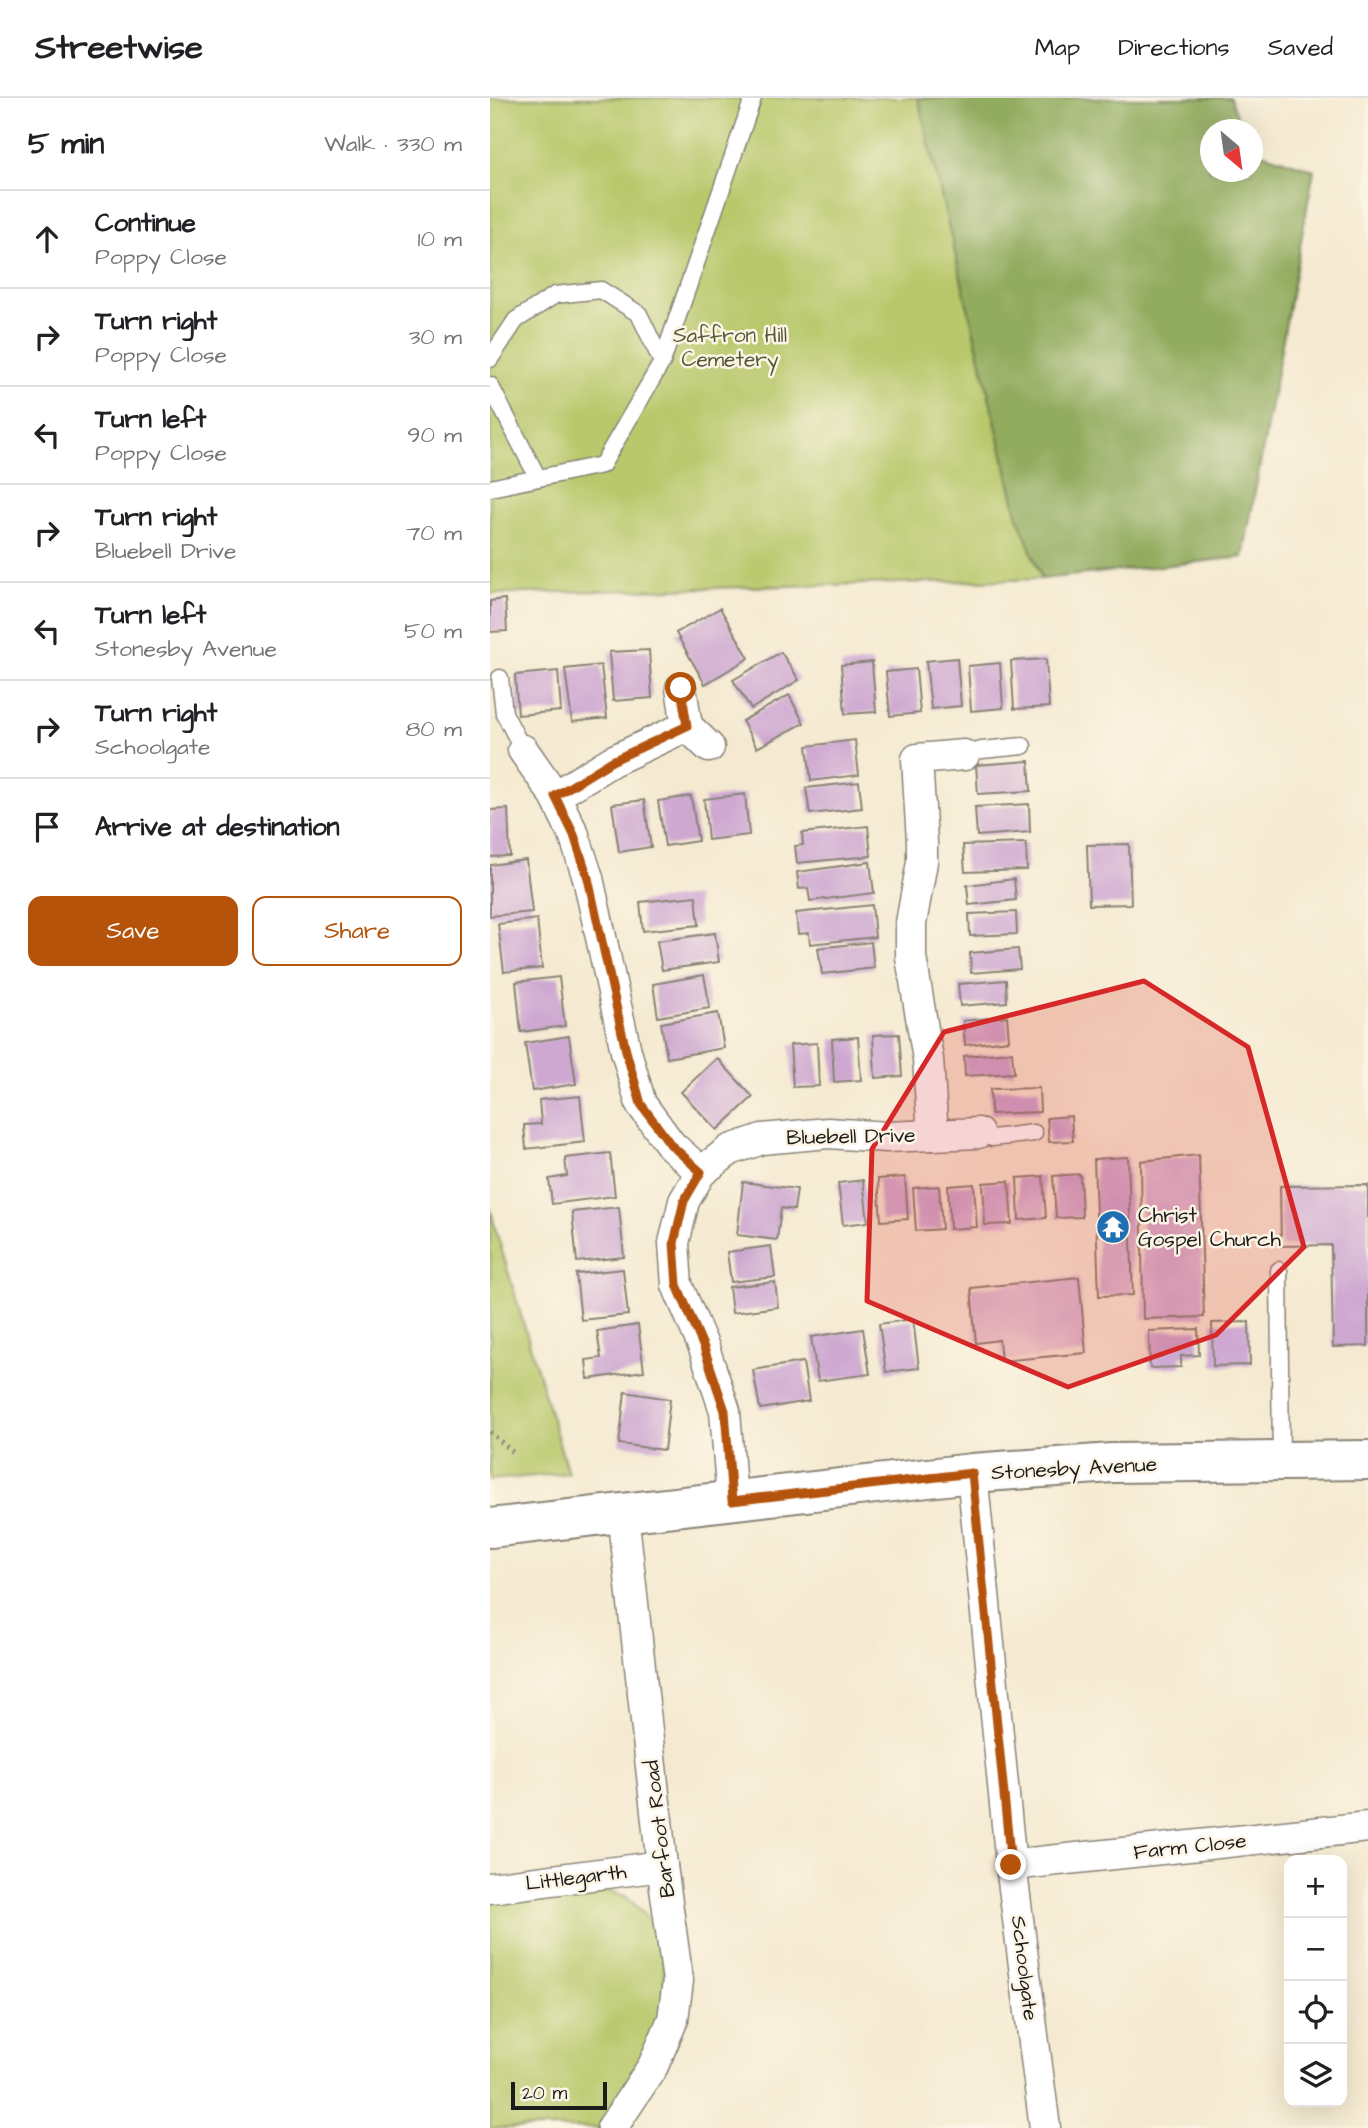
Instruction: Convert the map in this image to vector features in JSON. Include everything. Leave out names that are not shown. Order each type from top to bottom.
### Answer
[{"type":"main road","name":"Stonesby Avenue","points":[[490,1528],[972,1473],[1112,1463],[1368,1460]]},
{"type":"street","points":[[681,688],[687,726],[709,747]]},
{"type":"street","points":[[555,796],[612,761],[687,726]]},
{"type":"street","points":[[523,750],[555,796],[574,835],[588,878],[626,1051],[641,1104],[671,1145],[701,1172]]},
{"type":"street","name":"Bluebell Drive","points":[[933,1135],[928,1059],[911,957],[911,923],[922,862],[917,760],[964,755]]},
{"type":"street","name":"Bluebell Drive","points":[[732,1501],[725,1411],[704,1348],[677,1285],[674,1243],[684,1201],[701,1172],[730,1150],[762,1139],[828,1133],[887,1137],[978,1133]]},
{"type":"street","name":"Schoolgate","points":[[972,1473],[1011,1865],[1045,2128]]},
{"type":"street","name":"Barfoot Road","points":[[612,2128],[653,2066],[673,2018],[678,1981],[662,1866],[623,1513]]},
{"type":"street","name":"Farm Close","points":[[1011,1865],[1368,1827]]},
{"type":"street","name":"Littlegarth","points":[[490,1888],[662,1866]]},
{"type":"lane","points":[[490,488],[602,466],[662,362],[753,98]]},
{"type":"lane","points":[[490,359],[516,320],[555,295],[601,290],[639,314],[662,362]]},
{"type":"lane","points":[[490,385],[538,478]]},
{"type":"lane","points":[[500,678],[504,713],[523,750]]},
{"type":"lane","points":[[964,755],[982,750],[1023,746]]},
{"type":"lane","points":[[978,1133],[992,1138],[1034,1133]]},
{"type":"lane","points":[[1279,1270],[1280,1461]]},
{"type":"path","points":[[490,1432],[514,1453]]},
{"type":"highlighted area","points":[[1144,981],[1248,1047],[1304,1247],[1216,1335],[1068,1387],[867,1301],[872,1149],[944,1032]]},
{"type":"green space","name":"Saffron Hill Cemetery","points":[[490,98],[918,98],[1018,517],[1042,579],[490,594]]},
{"type":"green space","points":[[918,98],[1230,98],[1238,119],[1200,119],[1200,182],[1263,182],[1263,153],[1314,170],[1243,557],[1042,579],[1018,517]]},
{"type":"green space","points":[[490,1207],[496,1231],[568,1473],[490,1480]]},
{"type":"green space","points":[[597,1888],[625,1896],[642,1911],[661,1938],[666,1994],[661,2022],[620,2100],[599,2128],[490,2128],[490,1901]]},
{"type":"building","points":[[505,599],[507,631],[490,632],[490,601]]},
{"type":"building","points":[[720,608],[749,658],[705,684],[676,633]]},
{"type":"building","points":[[649,650],[652,698],[613,701],[609,652]]},
{"type":"building","points":[[781,652],[799,680],[751,709],[733,680]]},
{"type":"building","points":[[957,658],[961,706],[931,709],[926,661]]},
{"type":"building","points":[[1046,659],[1049,707],[1014,709],[1011,661]]},
{"type":"building","points":[[872,662],[876,712],[845,714],[841,665]]},
{"type":"building","points":[[1000,663],[1003,708],[971,711],[968,666]]},
{"type":"building","points":[[601,665],[607,718],[572,722],[565,669]]},
{"type":"building","points":[[916,669],[920,713],[890,716],[886,672]]},
{"type":"building","points":[[558,671],[561,711],[518,715],[515,675]]},
{"type":"building","points":[[789,695],[804,723],[757,748],[742,721]]},
{"type":"building","points":[[855,740],[859,775],[811,781],[807,746]]},
{"type":"building","points":[[1029,761],[1031,791],[978,794],[976,765]]},
{"type":"building","points":[[859,782],[862,808],[810,814],[806,788]]},
{"type":"building","points":[[745,794],[749,835],[708,840],[704,799]]},
{"type":"building","points":[[691,796],[698,841],[665,846],[658,801]]},
{"type":"building","points":[[644,800],[651,847],[619,852],[612,804]]},
{"type":"building","points":[[1029,804],[1030,832],[977,836],[975,807]]},
{"type":"building","points":[[508,809],[510,856],[490,857],[490,810]]},
{"type":"building","points":[[868,826],[871,856],[797,863],[795,846],[803,845],[802,833]]},
{"type":"building","points":[[1026,843],[1027,870],[965,872],[963,845]]},
{"type":"building","points":[[1129,844],[1131,904],[1089,905],[1087,845]]},
{"type":"building","points":[[526,860],[532,912],[490,916],[490,865]]},
{"type":"building","points":[[870,862],[874,893],[810,901],[808,888],[799,889],[797,872]]},
{"type":"building","points":[[1014,879],[1016,900],[969,905],[967,885]]},
{"type":"building","points":[[696,896],[699,925],[643,931],[640,902]]},
{"type":"building","points":[[872,905],[875,937],[810,944],[809,933],[798,934],[796,913]]},
{"type":"building","points":[[1016,912],[1017,934],[970,936],[969,914]]},
{"type":"building","points":[[537,919],[542,968],[504,972],[498,924]]},
{"type":"building","points":[[715,933],[719,962],[662,970],[657,941]]},
{"type":"building","points":[[871,942],[874,968],[822,974],[818,948]]},
{"type":"building","points":[[1018,949],[1020,969],[971,973],[970,953]]},
{"type":"building","points":[[704,975],[710,1008],[658,1017],[653,984]]},
{"type":"building","points":[[559,977],[565,1026],[521,1032],[516,982]]},
{"type":"building","points":[[1006,980],[1007,1002],[960,1006],[958,984]]},
{"type":"building","points":[[718,1013],[724,1048],[667,1058],[661,1023]]},
{"type":"building","points":[[1007,1016],[1009,1040],[965,1045],[963,1021]]},
{"type":"building","points":[[899,1034],[902,1076],[875,1078],[873,1035]]},
{"type":"building","points":[[569,1036],[576,1084],[532,1091],[525,1043]]},
{"type":"building","points":[[858,1037],[861,1080],[834,1082],[832,1039]]},
{"type":"building","points":[[817,1043],[819,1086],[793,1087],[790,1045]]},
{"type":"building","points":[[1012,1052],[1014,1073],[965,1076],[964,1056]]},
{"type":"building","points":[[717,1058],[753,1097],[717,1130],[681,1092]]},
{"type":"building","points":[[1039,1088],[1040,1112],[991,1114],[990,1089]]},
{"type":"building","points":[[580,1096],[585,1142],[526,1149],[524,1125],[541,1124],[539,1100]]},
{"type":"building","points":[[1071,1116],[1073,1141],[1049,1142],[1047,1118]]},
{"type":"building","points":[[610,1153],[615,1196],[552,1204],[549,1179],[567,1176],[565,1158]]},
{"type":"building","points":[[1199,1155],[1204,1317],[1143,1319],[1141,1161]]},
{"type":"building","name":"Christ Gospel Church","points":[[1128,1157],[1133,1295],[1099,1296],[1094,1159]]},
{"type":"building","points":[[1080,1174],[1082,1217],[1056,1218],[1053,1176]]},
{"type":"building","points":[[1043,1176],[1046,1218],[1019,1220],[1017,1178]]},
{"type":"building","points":[[905,1177],[908,1219],[881,1221],[878,1179]]},
{"type":"building","points":[[863,1180],[868,1222],[843,1225],[838,1183]]},
{"type":"building","points":[[1009,1181],[1012,1224],[985,1225],[983,1183]]},
{"type":"building","points":[[743,1182],[797,1189],[794,1210],[781,1208],[777,1240],[737,1235]]},
{"type":"building","points":[[974,1184],[977,1227],[950,1229],[948,1186]]},
{"type":"building","points":[[1368,1185],[1368,1346],[1333,1347],[1331,1245],[1281,1246],[1280,1186]]},
{"type":"building","points":[[939,1186],[942,1229],[916,1231],[913,1188]]},
{"type":"building","points":[[619,1207],[624,1257],[577,1262],[572,1212]]},
{"type":"building","points":[[771,1246],[775,1277],[731,1282],[727,1252]]},
{"type":"building","points":[[623,1269],[628,1315],[581,1320],[576,1274]]},
{"type":"building","points":[[1079,1277],[1086,1353],[1001,1361],[999,1340],[976,1343],[971,1288]]},
{"type":"building","points":[[775,1282],[778,1307],[732,1313],[729,1287]]},
{"type":"building","points":[[913,1319],[919,1368],[886,1372],[879,1324]]},
{"type":"building","points":[[1249,1322],[1250,1365],[1213,1366],[1212,1323]]},
{"type":"building","points":[[638,1325],[644,1371],[588,1379],[586,1360],[601,1358],[597,1331]]},
{"type":"building","points":[[863,1329],[870,1374],[818,1381],[811,1337]]},
{"type":"building","points":[[1198,1329],[1199,1355],[1181,1356],[1181,1367],[1150,1368],[1149,1331]]},
{"type":"building","points":[[803,1362],[809,1401],[760,1409],[753,1370]]},
{"type":"building","points":[[625,1392],[670,1399],[664,1450],[619,1444]]},
{"type":"place","name":"Christ Gospel Church","points":[[1113,1227]]},
{"type":"route","points":[[681,688],[687,726],[612,761],[555,796],[574,835],[588,878],[626,1051],[641,1104],[671,1145],[701,1172],[684,1201],[674,1243],[677,1285],[704,1348],[725,1411],[732,1501],[972,1473],[1011,1865]]}]
